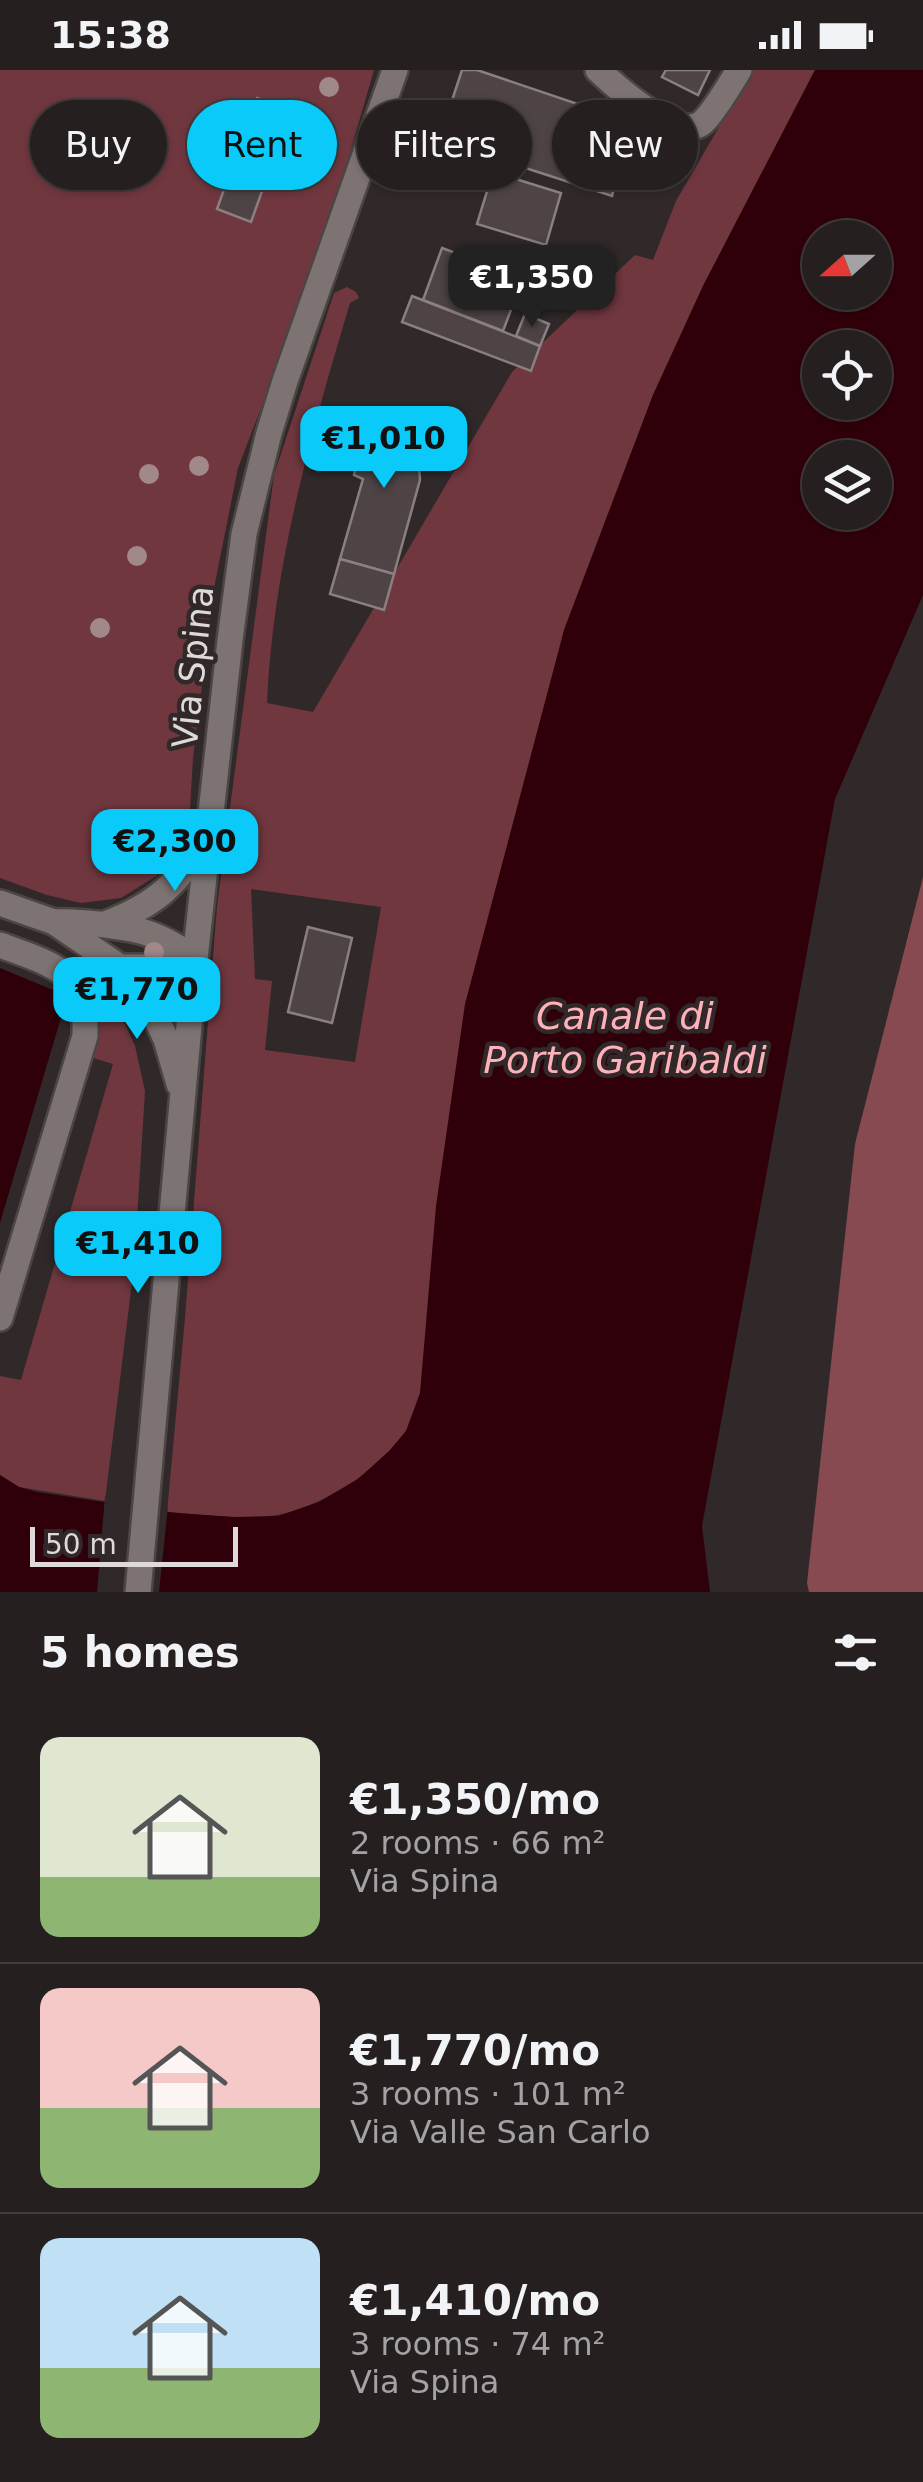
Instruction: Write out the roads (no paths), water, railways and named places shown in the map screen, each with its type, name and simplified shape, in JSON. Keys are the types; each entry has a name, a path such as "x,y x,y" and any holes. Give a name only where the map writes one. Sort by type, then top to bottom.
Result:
{"street":[{"name":"Via Spina","path":"138,1592 196,958 244,534 285,381 396,70"},
{"path":"598,70 646,109 678,126 691,128 703,123 739,70"},
{"path":"105,924 132,914 164,892 183,874 210,835"},
{"path":"0,902 54,922 120,967 140,988 166,1039 183,1100"},
{"path":"54,922 74,920 143,930 196,958"},
{"path":"0,945 65,974 80,992 85,1036 0,1318"},
{"path":"120,967 157,967 196,958"}],"water":[{"name":"Canale di Porto Garibaldi","path":"815,70 923,70 923,595 835,799 702,1526 710,1592 0,1592 0,1475 37,1492 176,1513 278,1516 319,1502 358,1479 406,1431 420,1393 436,1206 465,1004 564,630 653,395 703,286"},
{"path":"0,968 58,992 63,1011 0,1223"}]}
